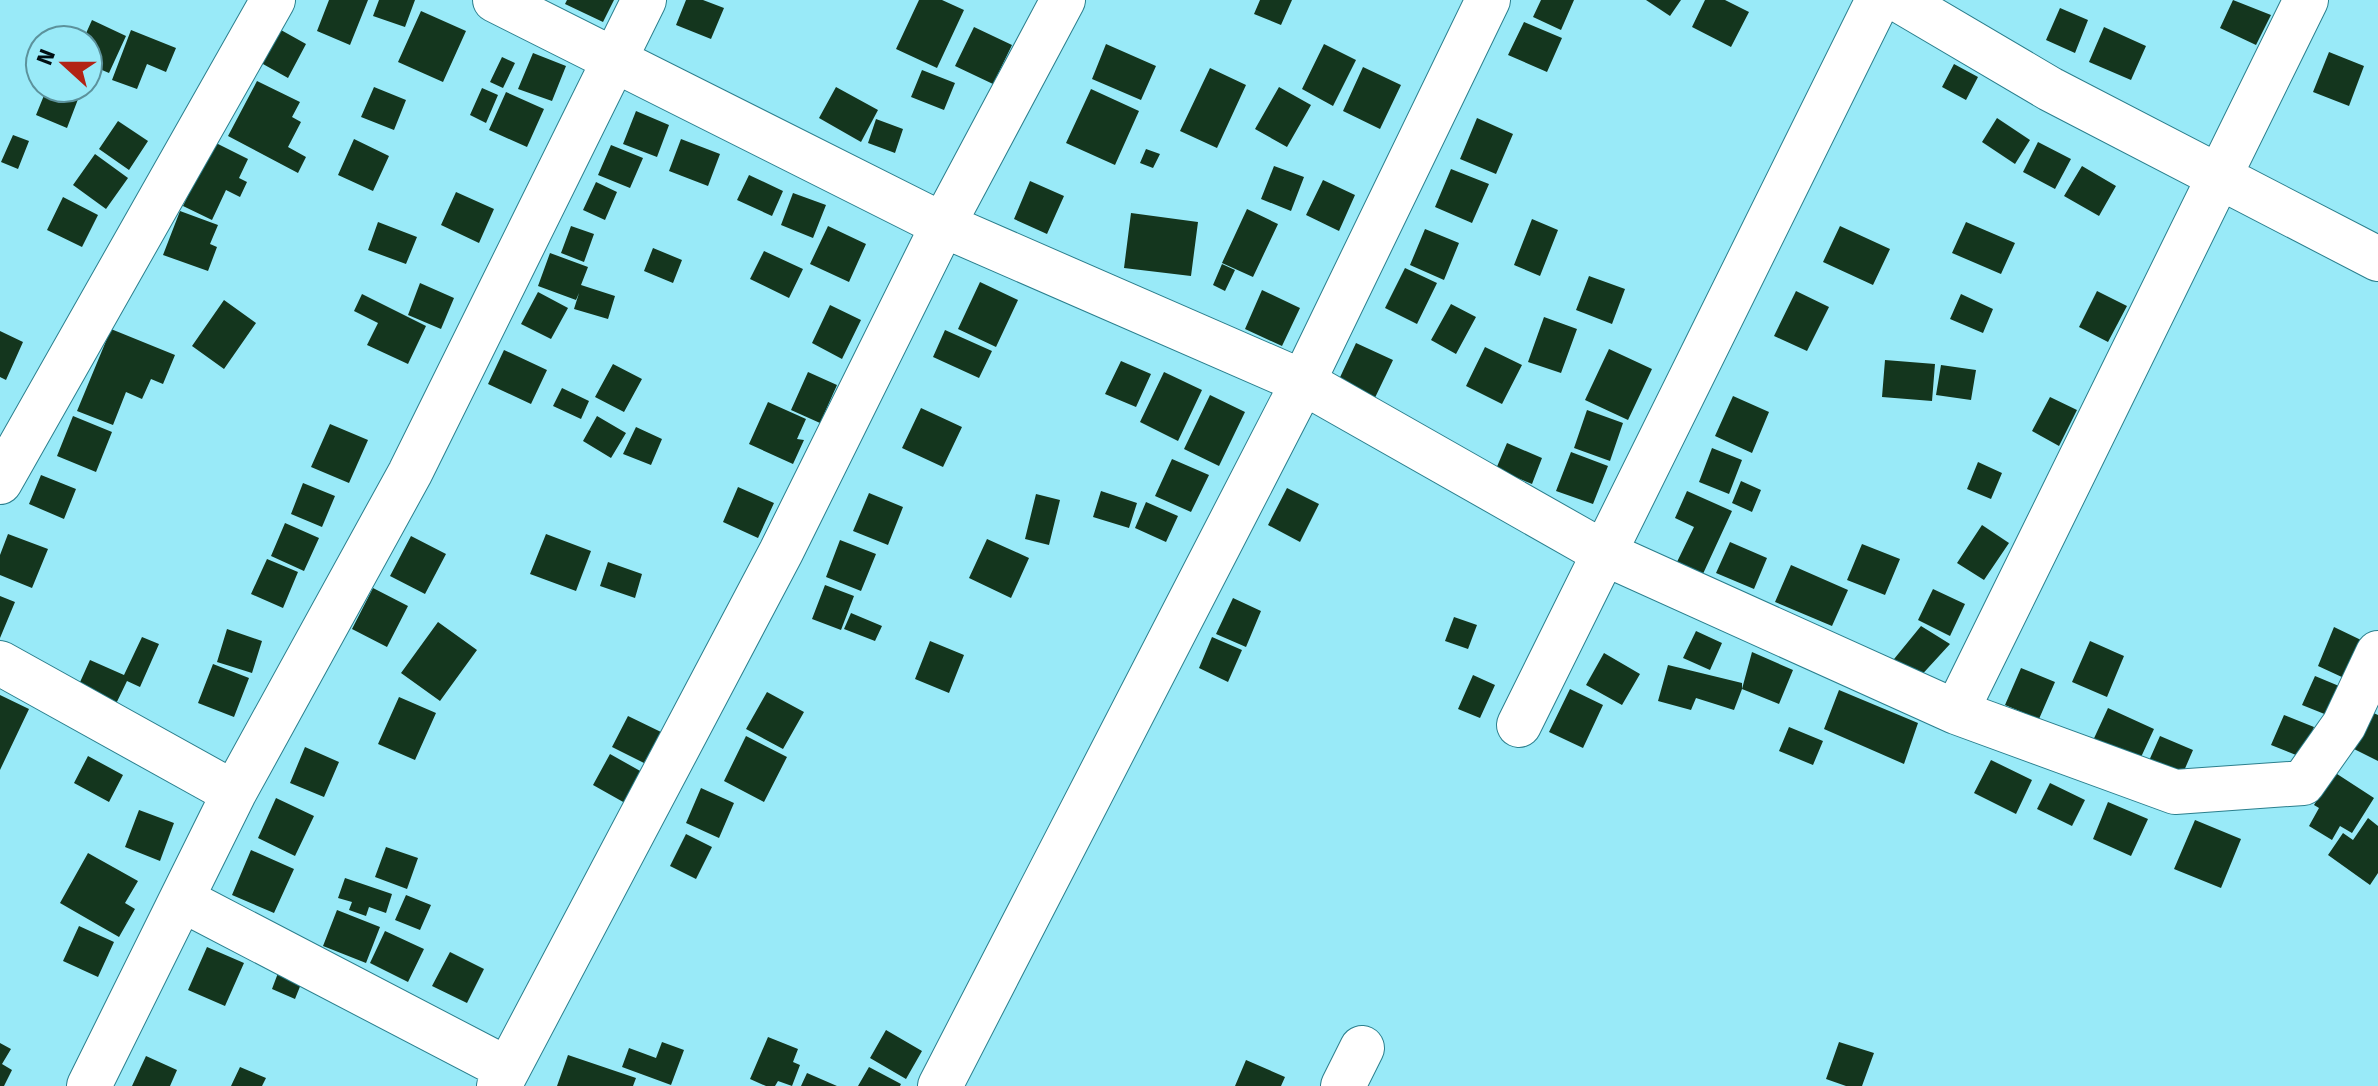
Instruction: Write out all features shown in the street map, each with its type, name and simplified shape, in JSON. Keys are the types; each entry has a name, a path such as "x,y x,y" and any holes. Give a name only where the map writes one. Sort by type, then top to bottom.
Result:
{"street":[{"path":"0,482 273,0"},
{"path":"495,0 943,225 1303,382 1606,554 1956,712 2175,792 2303,783 2344,725 2378,653"},
{"path":"89,1086 234,793 410,473 644,0"},
{"path":"183,900 503,1077 781,552 943,225 1063,0"},
{"path":"940,1086 1303,382 1488,0"},
{"path":"1519,725 1878,0"},
{"path":"1899,0 2050,89 2378,259"},
{"path":"1956,712 2306,0"},
{"path":"0,663 234,793"}],"building":[{"path":"329,0 368,0 350,45 317,31"},
{"path":"379,0 415,0 405,27 373,16"},
{"path":"567,0 614,0 603,22 565,4"},
{"path":"686,0 703,0 724,8 711,39 676,25"},
{"path":"919,0 942,0 964,10 937,68 896,49"},
{"path":"1260,0 1292,0 1281,25 1254,14"},
{"path":"1541,0 1574,0 1561,30 1533,17"},
{"path":"1646,0 1681,0 1670,16"},
{"path":"1705,0 1725,0 1749,12 1731,47 1692,27"},
{"path":"2233,0 2271,15 2256,45 2220,28"},
{"path":"2060,8 2088,20 2075,53 2046,40"},
{"path":"421,11 466,31 443,82 398,62"},
{"path":"1524,22 1562,38 1547,72 1508,55"},
{"path":"272,25 306,44 288,78 254,59"},
{"path":"104,26 126,36 109,73 104,71"},
{"path":"974,27 1012,45 993,84 955,66"},
{"path":"2104,27 2146,46 2131,80 2089,62"},
{"path":"131,30 176,48 166,72 147,64 137,89 112,80"},
{"path":"1106,44 1156,66 1141,100 1092,79"},
{"path":"1324,44 1356,60 1333,106 1302,89"},
{"path":"2329,52 2364,66 2349,106 2313,92"},
{"path":"533,53 566,66 552,101 518,89"},
{"path":"502,57 515,63 503,88 490,82"},
{"path":"1954,64 1978,77 1966,100 1942,87"},
{"path":"1363,67 1401,85 1380,129 1343,111"},
{"path":"1210,68 1246,85 1217,148 1180,131"},
{"path":"922,70 955,83 944,110 911,97"},
{"path":"257,81 300,102 292,117 301,122 288,147 306,157 298,173 228,136"},
{"path":"374,87 406,100 394,130 361,117"},
{"path":"836,87 878,110 861,142 819,118"},
{"path":"1279,87 1311,105 1287,147 1255,129"},
{"path":"482,88 498,95 486,123 470,115"},
{"path":"1091,89 1139,111 1115,165 1066,143"},
{"path":"506,92 544,109 527,147 489,130"},
{"path":"40,104 76,104 67,128 36,115"},
{"path":"636,111 669,125 657,157 623,144"},
{"path":"1477,118 1513,134 1496,174 1460,159"},
{"path":"1997,118 2030,140 2015,164 1982,142"},
{"path":"876,119 903,129 895,153 868,143"},
{"path":"118,121 148,141 129,170 99,149"},
{"path":"13,135 29,141 18,169 1,162"},
{"path":"354,139 389,156 373,191 338,175"},
{"path":"681,139 720,154 708,186 669,171"},
{"path":"214,142 248,159 239,178 247,182 240,197 226,190 212,220 183,206"},
{"path":"2038,142 2071,159 2055,189 2023,172"},
{"path":"611,145 643,158 630,188 598,175"},
{"path":"1146,149 1160,154 1153,168 1140,163"},
{"path":"95,154 128,178 106,209 73,185"},
{"path":"1274,166 1304,177 1291,211 1261,199"},
{"path":"2082,166 2116,186 2099,216 2064,196"},
{"path":"1451,169 1489,184 1472,223 1435,207"},
{"path":"749,175 783,191 772,216 737,200"},
{"path":"1323,180 1355,195 1339,231 1306,215"},
{"path":"1030,181 1064,196 1047,234 1014,219"},
{"path":"596,182 617,192 605,220 583,210"},
{"path":"456,192 494,209 479,243 441,225"},
{"path":"793,193 826,205 813,238 781,225"},
{"path":"63,197 98,215 82,247 47,230"},
{"path":"1247,209 1278,224 1253,277 1222,263"},
{"path":"180,211 218,225 210,244 217,247 208,271 163,255"},
{"path":"1131,213 1198,222 1191,276 1124,268"},
{"path":"1532,219 1558,230 1540,276 1514,265"},
{"path":"378,222 417,237 406,264 368,250"},
{"path":"1966,222 2015,243 2001,274 1952,253"},
{"path":"571,226 594,234 584,262 561,253"},
{"path":"828,226 866,244 849,282 810,264"},
{"path":"1840,226 1890,249 1873,285 1823,262"},
{"path":"1425,229 1459,243 1444,280 1410,265"},
{"path":"653,248 682,260 673,283 644,271"},
{"path":"764,251 803,269 789,298 750,279"},
{"path":"550,253 588,267 581,285 615,296 608,319 574,309 579,293 576,300 538,286"},
{"path":"1222,264 1235,270 1225,291 1213,285"},
{"path":"1405,268 1437,283 1417,324 1385,308"},
{"path":"1589,276 1625,289 1612,324 1576,310"},
{"path":"980,282 1018,300 996,347 958,329"},
{"path":"420,283 454,298 441,329 408,315"},
{"path":"1262,290 1300,308 1282,346 1245,329"},
{"path":"1796,291 1829,307 1807,351 1774,336"},
{"path":"2097,291 2127,306 2108,342 2079,327"},
{"path":"538,292 568,308 551,339 521,324"},
{"path":"362,294 426,326 408,364 367,345 378,323 354,311"},
{"path":"1961,294 1993,309 1983,333 1950,319"},
{"path":"224,300 256,323 224,369 192,346"},
{"path":"1451,304 1476,317 1456,354 1431,340"},
{"path":"830,305 861,320 842,359 812,343"},
{"path":"1544,317 1577,329 1561,373 1528,362"},
{"path":"111,329 175,355 163,384 151,379 142,399 126,392 113,425 77,411"},
{"path":"945,330 992,351 979,378 933,357"},
{"path":"0,331 23,342 6,380 0,377"},
{"path":"1356,343 1393,360 1372,404 1335,388"},
{"path":"1485,347 1522,365 1502,404 1466,386"},
{"path":"1609,349 1652,369 1628,420 1585,400"},
{"path":"504,350 547,370 531,404 488,384"},
{"path":"1885,360 1935,364 1932,401 1882,397"},
{"path":"1121,361 1151,374 1136,407 1105,394"},
{"path":"613,364 642,379 624,412 595,397"},
{"path":"1941,365 1976,370 1971,400 1936,395"},
{"path":"808,372 837,385 820,423 791,410"},
{"path":"1164,372 1202,390 1178,441 1140,422"},
{"path":"562,388 589,401 581,419 553,406"},
{"path":"1210,395 1245,412 1219,466 1184,449"},
{"path":"1733,396 1769,412 1752,453 1715,436"},
{"path":"2050,397 2077,410 2059,446 2032,431"},
{"path":"768,402 806,419 797,439 804,440 793,464 749,444"},
{"path":"921,408 962,427 943,467 902,448"},
{"path":"1587,410 1623,423 1610,461 1574,448"},
{"path":"73,416 112,432 96,472 57,456"},
{"path":"597,416 626,433 611,458 583,441"},
{"path":"330,424 368,440 349,483 311,467"},
{"path":"636,427 662,439 651,465 623,454"},
{"path":"1507,443 1542,458 1532,484 1496,469"},
{"path":"1712,448 1742,460 1729,494 1699,482"},
{"path":"1571,452 1608,466 1593,504 1556,491"},
{"path":"1172,459 1209,475 1191,512 1155,496"},
{"path":"1978,462 2002,473 1991,499 1967,489"},
{"path":"41,475 76,489 64,519 29,504"},
{"path":"1741,481 1761,490 1752,512 1732,503"},
{"path":"303,483 335,496 322,527 291,514"},
{"path":"738,487 774,503 758,538 723,522"},
{"path":"1287,488 1319,504 1300,542 1268,525"},
{"path":"1101,491 1137,503 1129,528 1093,517"},
{"path":"1687,491 1732,511 1702,576 1676,564 1694,527 1675,518"},
{"path":"869,493 903,507 888,545 853,531"},
{"path":"1036,494 1060,500 1049,545 1025,539"},
{"path":"1146,502 1178,516 1166,542 1135,528"},
{"path":"285,523 319,538 304,571 271,556"},
{"path":"1982,525 2009,543 1984,580 1957,563"},
{"path":"8,534 48,549 32,588 0,575 0,555"},
{"path":"546,534 591,551 576,591 530,574"},
{"path":"411,536 446,554 425,594 390,576"},
{"path":"987,539 1029,558 1011,598 969,578"},
{"path":"840,540 876,554 861,591 826,577"},
{"path":"1730,542 1767,558 1754,589 1716,573"},
{"path":"1862,544 1900,559 1885,595 1847,580"},
{"path":"267,559 298,572 283,608 251,594"},
{"path":"608,562 642,574 635,598 600,586"},
{"path":"1791,565 1848,590 1832,626 1775,602"},
{"path":"825,585 854,596 841,630 812,619"},
{"path":"373,588 408,606 387,647 352,629"},
{"path":"1933,589 1965,604 1950,636 1918,620"},
{"path":"0,596 15,602 0,638"},
{"path":"1233,598 1261,611 1246,647 1216,634"},
{"path":"851,613 882,626 875,641 844,629"},
{"path":"1454,617 1477,625 1468,649 1445,641"},
{"path":"438,622 477,650 440,701 401,673"},
{"path":"1921,626 1950,644 1917,680 1890,664"},
{"path":"2334,627 2361,640 2344,678 2318,666"},
{"path":"227,629 262,641 252,673 217,662"},
{"path":"1696,631 1722,643 1710,670 1683,658"},
{"path":"142,637 159,644 140,687 127,681 114,708 76,691 90,660 124,675"},
{"path":"1212,637 1242,650 1228,682 1199,668"},
{"path":"930,641 964,655 949,693 915,679"},
{"path":"2090,641 2124,656 2107,697 2072,682"},
{"path":"1752,652 1793,670 1779,704 1742,689"},
{"path":"1604,653 1640,674 1622,705 1586,685"},
{"path":"213,664 249,678 234,717 198,703"},
{"path":"1668,665 1742,683 1734,710 1696,698 1691,710 1658,701"},
{"path":"2021,668 2055,682 2039,719 2005,705"},
{"path":"1473,675 1495,685 1480,718 1458,709"},
{"path":"2315,676 2339,686 2327,715 2302,705"},
{"path":"1570,689 1603,705 1583,748 1549,732"},
{"path":"1839,690 1918,723 1904,764 1824,729"},
{"path":"767,692 804,712 783,749 746,729"},
{"path":"0,695 29,709 0,770"},
{"path":"399,697 436,713 415,760 378,744"},
{"path":"2108,708 2154,729 2136,768 2090,747"},
{"path":"2367,710 2378,715 2378,761 2350,747"},
{"path":"2284,715 2314,727 2301,757 2271,745"},
{"path":"628,716 661,732 644,763 612,747"},
{"path":"1789,727 1823,741 1813,765 1779,751"},
{"path":"746,736 787,757 764,802 724,781"},
{"path":"2160,736 2193,750 2177,787 2144,772"},
{"path":"305,747 339,762 324,797 290,783"},
{"path":"610,754 642,772 625,803 593,785"},
{"path":"88,756 123,775 109,802 74,783"},
{"path":"1991,760 2032,780 2016,814 1974,793"},
{"path":"2334,772 2374,798 2352,833 2340,826 2332,840 2309,826 2319,808 2314,805"},
{"path":"2050,783 2085,800 2072,826 2037,809"},
{"path":"701,788 734,803 719,838 686,823"},
{"path":"276,798 314,816 295,856 258,838"},
{"path":"2108,802 2148,819 2131,856 2093,839"},
{"path":"139,810 174,823 160,861 125,847"},
{"path":"2368,818 2378,826 2378,873 2370,885 2328,855 2343,833 2353,840"},
{"path":"2195,820 2241,839 2221,888 2174,869"},
{"path":"686,834 712,847 696,879 670,866"},
{"path":"386,847 418,858 407,889 375,877"},
{"path":"251,850 294,869 274,913 232,895"},
{"path":"88,853 138,881 125,903 135,909 119,937 60,903"},
{"path":"345,878 392,894 386,913 369,907 366,916 349,910 352,902 338,898"},
{"path":"406,895 431,905 420,930 395,920"},
{"path":"337,910 380,927 366,963 323,946"},
{"path":"79,926 114,942 98,977 63,961"},
{"path":"385,931 424,949 408,982 370,963"},
{"path":"207,947 244,963 225,1006 188,990"},
{"path":"450,952 484,969 467,1003 432,986"},
{"path":"281,965 305,974 295,999 272,989"},
{"path":"886,1030 922,1051 906,1079 870,1058"},
{"path":"768,1037 798,1049 793,1062 800,1065 792,1086 778,1081 775,1086 766,1086 750,1079"},
{"path":"662,1042 684,1050 671,1085 622,1067 629,1048 656,1058"},
{"path":"1839,1042 1874,1053 1862,1086 1846,1086 1826,1079"},
{"path":"0,1043 11,1049 2,1064 12,1070 4,1086 0,1086"},
{"path":"568,1055 636,1078 633,1086 557,1086"},
{"path":"146,1056 177,1070 170,1086 132,1086"},
{"path":"1246,1060 1285,1077 1281,1086 1235,1086"},
{"path":"240,1067 266,1078 262,1086 231,1086"},
{"path":"869,1067 901,1084 900,1086 858,1086"},
{"path":"807,1073 837,1086 801,1086"}]}
